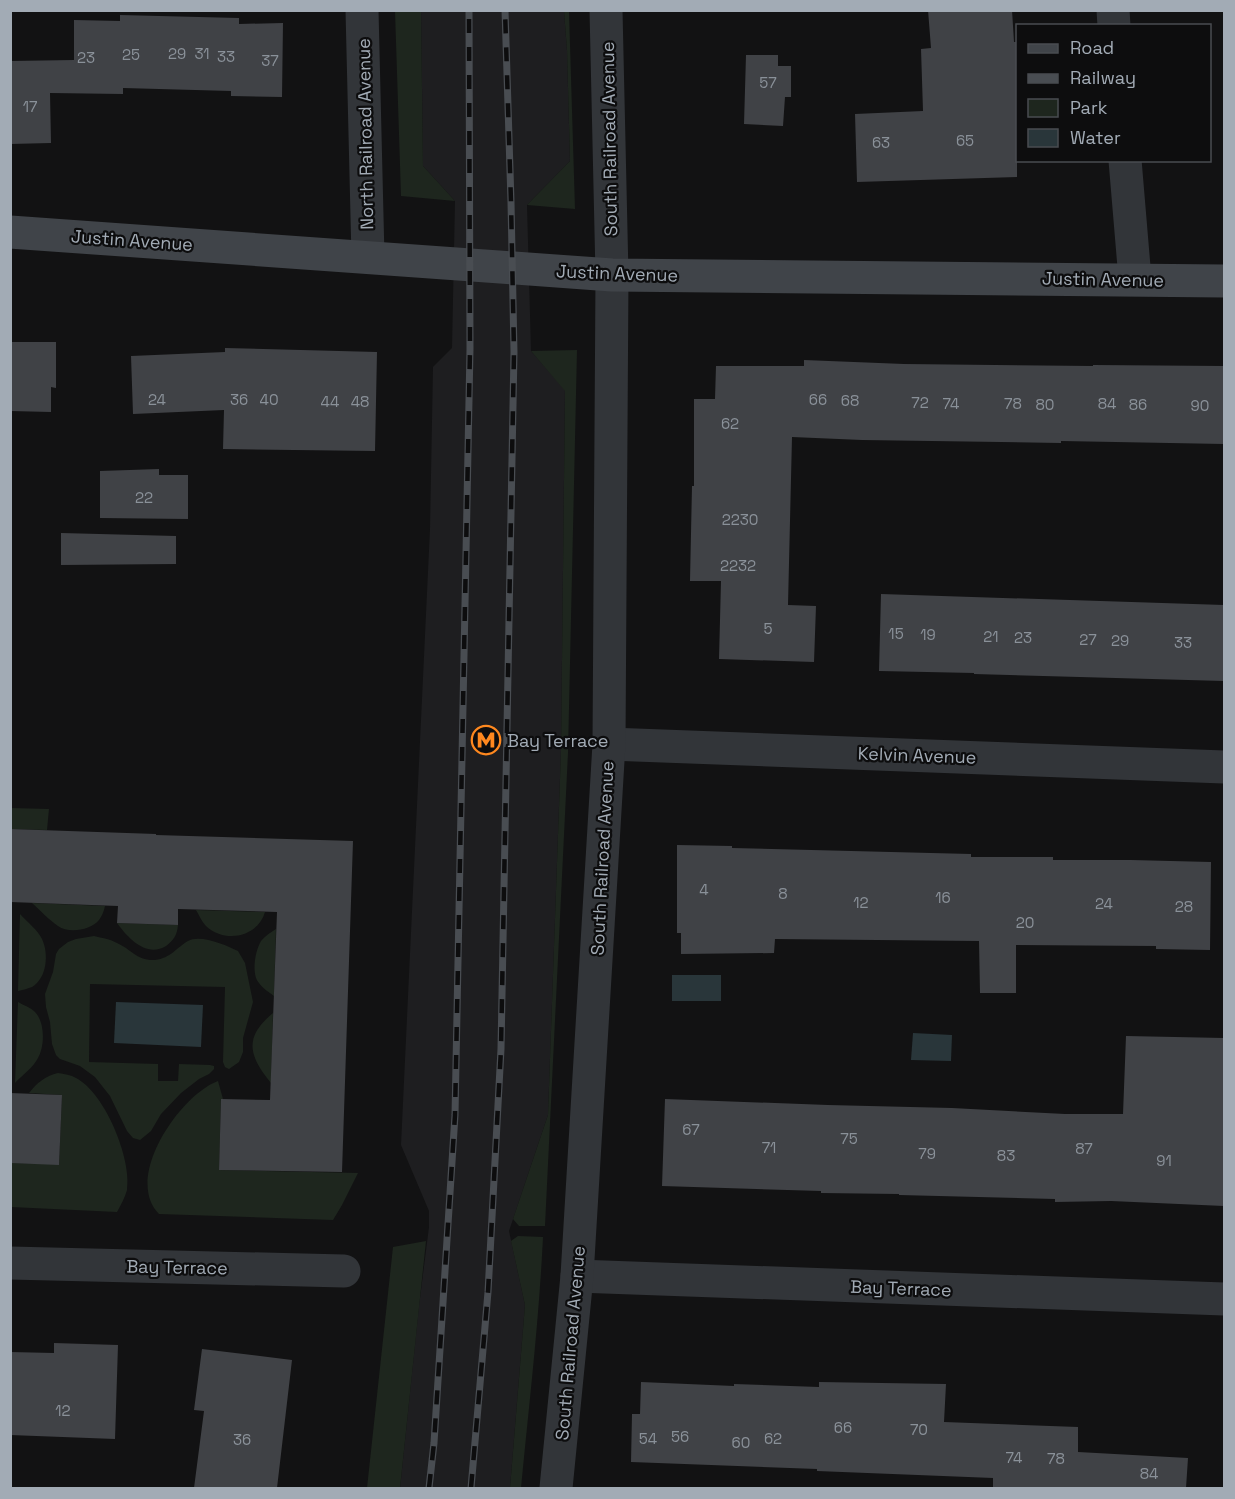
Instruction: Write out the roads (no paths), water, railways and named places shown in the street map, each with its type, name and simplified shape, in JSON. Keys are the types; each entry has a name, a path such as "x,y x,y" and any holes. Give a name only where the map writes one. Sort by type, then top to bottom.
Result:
{"street":[{"name":"North Railroad Avenue","path":"362,10 368,257"},
{"name":"South Railroad Avenue","path":"556,1488 578,1276 609,744 612,275 606,10"},
{"path":"1125,162 1135,279"},
{"name":"Justin Avenue","path":"10,232 612,275 1224,281"},
{"name":"Kelvin Avenue","path":"609,744 1224,767"},
{"name":"Bay Terrace","path":"10,1263 344,1271"},
{"name":"Bay Terrace","path":"578,1276 1224,1299"}],"water":[{"path":"672,975 721,975 721,1001 672,1001"},
{"path":"116,1002 203,1005 201,1047 114,1043"},
{"path":"913,1033 952,1035 951,1061 911,1060"}],"railway":[{"path":"429,1488 434,1443 455,1115 470,349 469,10"},
{"path":"471,1488 488,1292 501,1049 514,352 505,10"}],"place":[{"name":"Bay Terrace","path":"486,740"}]}
